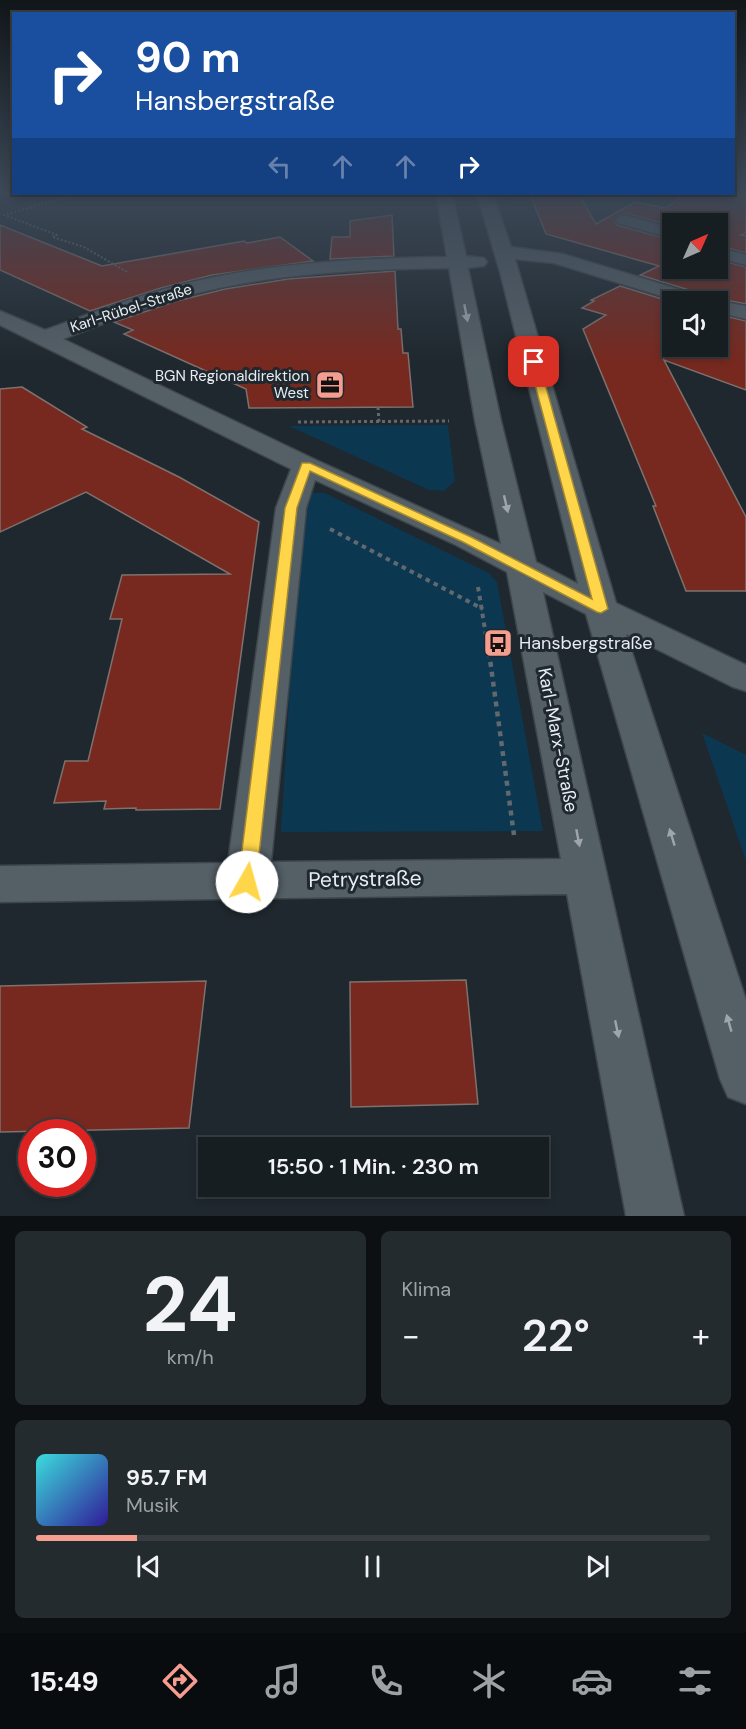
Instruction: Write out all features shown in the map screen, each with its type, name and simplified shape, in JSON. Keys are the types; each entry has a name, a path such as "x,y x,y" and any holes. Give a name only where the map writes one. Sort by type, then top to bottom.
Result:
{"street":[{"name":"Karl-Marx-Straße","path":"454,249 488,421 538,641 655,1216"},
{"path":"502,249 601,609 746,1079"},
{"name":"Karl-Rübel-Straße","path":"44,338 203,285 305,267 457,263 531,254 556,258 668,291"},
{"path":"728,308 746,313"},
{"path":"0,317 306,465 467,539 601,609 746,679"},
{"path":"247,882 291,508 306,465"},
{"name":"Petrystraße","path":"0,884 585,876"}],"lane":[{"path":"728,255 746,260"}],"path":[{"path":"89,249 115,267 178,293"},
{"path":"378,407 379,422"},
{"path":"292,422 488,421"},
{"path":"324,525 483,610"},
{"path":"467,539 483,610 520,876"}],"shaded area":[{"path":"448,425 455,481 444,491 429,490 289,426"},
{"path":"312,493 325,493 489,573 497,582 543,831 281,832 301,498"},
{"path":"702,733 746,755 746,861"}],"building":[{"path":"0,249 59,249 102,266 200,249 296,249 313,261 212,275 161,288 90,311 0,270"},
{"path":"331,249 394,249 394,256 330,259"},
{"path":"598,249 662,249 662,279 728,279 728,262 746,267 746,304 728,301 728,291 692,291 640,275 659,266"},
{"path":"731,249 746,249 746,253"},
{"path":"395,271 398,329 401,329 403,353 408,353 413,407 249,408 246,389 124,334 133,330 114,322 177,301 225,289 288,279"},
{"path":"620,286 662,299 662,357 728,357 728,317 746,321 746,390 664,360 746,517 746,591 686,591 653,506 656,506 583,329 606,315 582,308 594,301 591,300"},
{"path":"22,387 87,427 82,429 179,477 259,522 220,809 104,809 106,801 54,803 65,761 88,761 122,619 110,619 122,575 230,574 86,492 0,532 0,389"},
{"path":"466,980 478,1104 351,1107 350,982"},
{"path":"206,981 189,1128 96,1130 96,1119 18,1119 18,1132 0,1132 0,986"}],"place":[{"name":"BGN Regionaldirektion West","path":"330,385"},
{"name":"Hansbergstraße","path":"498,643"}],"route":[{"path":"247,882 291,508 306,465 467,539 601,609 534,362"}]}
